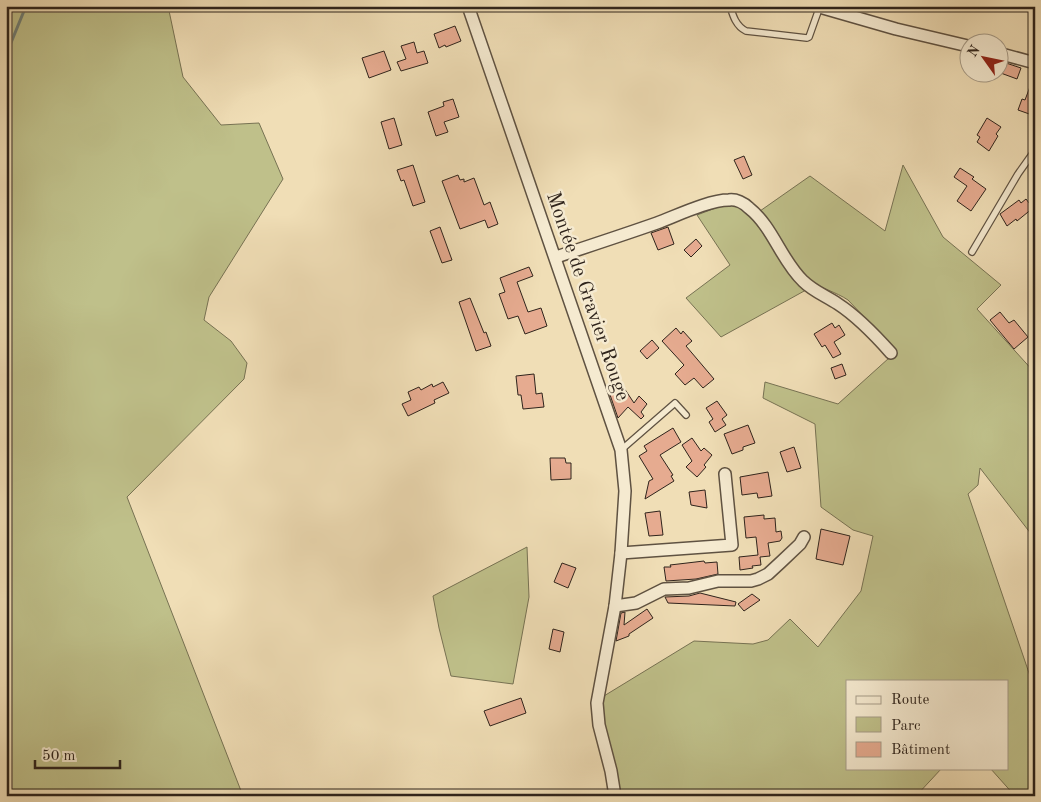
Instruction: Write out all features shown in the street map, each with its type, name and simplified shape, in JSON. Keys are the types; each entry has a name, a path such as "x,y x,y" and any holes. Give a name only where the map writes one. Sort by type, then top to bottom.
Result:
{"street":[{"name":"Montée de Gravier Rouge","path":"468,6 621,450 625,491 621,554 615,606 598,703 599,725 611,771 615,796"},
{"path":"819,7 896,29 958,44"},
{"path":"1008,56 1035,63"},
{"path":"556,257 633,232 707,204 729,199 742,202 761,220 780,247 792,269 804,282 852,314 876,335 891,353"},
{"path":"621,554 732,545 725,474"},
{"path":"615,606 636,603 664,590 689,588 724,581 751,581 758,579 768,574 800,544 804,537"}],"lane":[{"path":"730,6 734,20 746,31 807,38 810,37 819,7"},
{"path":"972,252 1018,174 1035,150"},
{"path":"621,450 674,403 686,415"}],"green space":[{"path":"6,6 168,6 183,77 221,125 259,123 283,179 209,297 204,320 231,341 247,363 244,379 127,497 243,796 6,796"},
{"path":"903,165 943,237 1001,285 977,309 1035,373 1035,539 980,468 978,485 968,494 1030,676 1035,698 1035,796 1015,796 992,770 1008,770 1008,680 846,680 846,770 940,770 916,796 617,796 599,699 694,641 753,644 768,640 790,619 818,647 861,591 873,536 853,530 821,507 815,424 763,398 765,382 838,404 889,358 892,346 848,300 815,283 795,266 760,211 810,176 885,231"},
{"path":"726,204 745,208 794,277 806,290 721,337 686,298 730,265 697,215"},
{"path":"527,547 529,597 513,684 451,676 433,596"}],"building":[{"path":"455,26 461,41 439,48 434,34"},
{"path":"414,42 417,53 424,51 428,63 401,71 397,62 406,59 401,46"},
{"path":"384,51 391,70 369,78 362,58"},
{"path":"1008,64 1021,68 1017,79 1008,76"},
{"path":"1034,76 1035,116 1018,110 1022,99 1025,100"},
{"path":"453,99 459,117 444,122 448,132 436,136 428,112 444,106 443,102"},
{"path":"394,118 402,145 389,149 381,122"},
{"path":"987,118 1001,127 989,151 977,142 980,137 977,135"},
{"path":"744,156 752,175 743,179 734,160"},
{"path":"413,165 425,202 413,206 404,180 401,181 397,170"},
{"path":"960,168 974,177 972,179 986,189 971,211 957,201 967,186 954,177"},
{"path":"458,175 460,180 464,179 464,182 474,178 484,205 490,202 498,224 488,228 485,220 460,229 442,181"},
{"path":"1026,199 1033,208 1017,221 1016,219 1007,226 1000,214 1019,200 1021,203"},
{"path":"440,227 452,260 442,263 430,231"},
{"path":"668,227 674,244 658,250 651,233"},
{"path":"696,239 702,246 691,257 684,250"},
{"path":"529,267 533,276 517,282 528,312 541,308 547,326 525,334 518,316 508,319 499,294 505,292 500,278"},
{"path":"470,298 491,346 476,351 459,302"},
{"path":"1000,312 1009,323 1014,320 1028,337 1014,349 990,320"},
{"path":"832,323 835,328 839,325 845,335 834,342 841,354 833,358 825,345 822,347 814,334"},
{"path":"676,328 681,334 683,331 692,341 686,346 714,379 703,388 694,378 685,385 675,374 684,365 662,341"},
{"path":"652,340 659,348 647,359 640,351"},
{"path":"842,364 846,375 835,379 831,368"},
{"path":"534,374 536,394 542,393 544,407 523,409 521,395 518,395 516,376"},
{"path":"443,382 449,393 434,400 435,403 408,416 402,404 411,400 408,392 419,387 421,390 432,384 433,387"},
{"path":"618,382 634,403 639,396 647,404 641,412 644,416 641,419 628,407 618,418 608,389"},
{"path":"717,401 727,415 722,419 726,425 715,432 709,422 713,419 706,408"},
{"path":"748,425 755,443 743,447 743,450 732,454 724,434"},
{"path":"673,428 681,442 660,455 673,475 671,476 674,481 645,499 649,481 653,479 639,456 647,451 644,446"},
{"path":"692,438 701,451 704,448 712,455 704,465 706,467 697,477 686,467 692,461 682,445"},
{"path":"794,447 801,468 787,472 780,452"},
{"path":"550,458 565,458 566,463 571,463 571,479 551,480"},
{"path":"768,472 772,496 758,498 757,493 742,495 740,477"},
{"path":"705,490 707,508 691,505 689,492"},
{"path":"660,511 663,535 649,536 645,513"},
{"path":"764,515 764,519 775,518 776,532 781,531 782,538 780,541 768,543 770,556 760,557 761,565 740,570 739,557 758,555 756,537 746,538 744,517"},
{"path":"821,529 850,536 843,565 816,559"},
{"path":"704,561 705,563 717,562 718,574 696,579 666,581 664,567"},
{"path":"562,563 576,568 568,588 554,582"},
{"path":"700,593 736,602 735,606 668,603 665,597 689,596"},
{"path":"752,594 760,600 744,611 738,604"},
{"path":"647,609 653,618 629,634 629,636 616,641 621,613 625,612 624,625"},
{"path":"553,629 564,632 560,652 549,649"},
{"path":"521,698 526,713 490,726 484,711"}],"waterway":[{"path":"6,55 26,6"}]}
